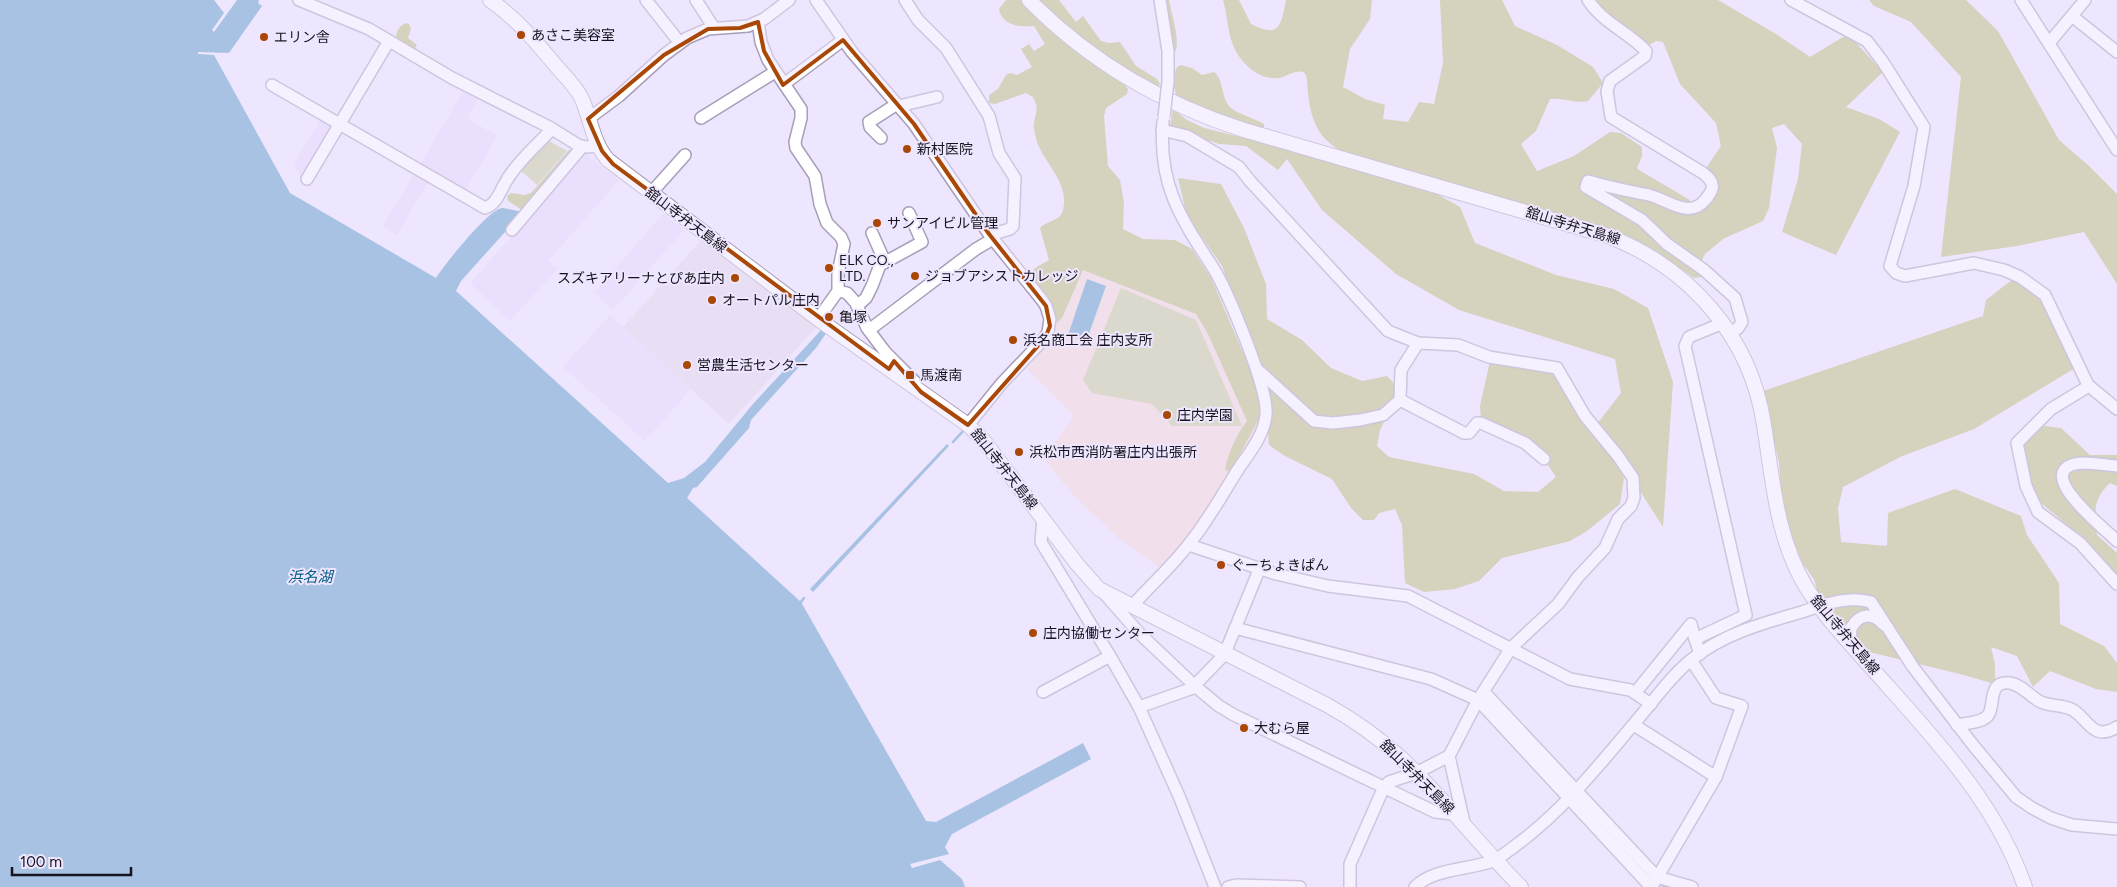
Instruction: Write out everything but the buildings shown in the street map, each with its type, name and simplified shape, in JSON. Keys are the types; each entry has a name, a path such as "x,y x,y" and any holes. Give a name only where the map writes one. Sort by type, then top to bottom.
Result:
{"main road":[{"name":"舘山寺弁天島線","path":"490,0 519,23 574,87 583,101 599,146 608,160 818,319 891,365 921,392 968,425 984,441 1083,572 1099,589 1343,714 1381,741 1416,773 1521,887"},
{"name":"舘山寺弁天島線","path":"1029,0 1066,34 1095,57 1142,87 1175,104 1244,130 1614,238 1642,250 1672,270 1700,294 1726,328 1747,365 1759,399 1776,509 1786,544 1800,577 1819,606 1944,751 1969,783 2002,833 2025,887"}],"street":[{"path":"299,0 357,24 452,78 552,129 582,147 599,146"},
{"path":"646,0 680,43"},
{"path":"696,0 714,28"},
{"path":"588,119 619,96 648,68 680,43 701,31 714,28 740,28 758,22 789,0"},
{"path":"816,0 843,40 914,124 991,237 1049,312 1050,326 1045,338 1002,384 968,425"},
{"path":"869,330 991,237 1013,226 1015,178 999,154 991,122 982,104 946,48 918,20 905,0"},
{"path":"1132,606 1189,545 1263,430 1266,415 1266,400 1256,369 1220,279 1175,206 1167,179 1162,130 1168,81 1168,52 1160,0"},
{"path":"1588,0 1603,18 1637,42 1646,51 1645,56 1610,81 1607,92 1611,117 1703,173 1712,184 1710,193 1702,204 1694,208 1674,206 1652,196 1619,190 1588,181 1586,187 1642,220 1667,244 1704,270 1735,298 1742,322 1738,328 1726,328 1689,337 1685,346 1746,615 1695,639"},
{"path":"1790,0 1867,41 1887,68 1924,127 1914,186 1891,256 1890,266 1896,273 1905,276 1974,263 2004,270 2020,277 2045,295 2089,386 2117,409"},
{"path":"2021,0 2117,150"},
{"path":"2049,43 2085,0"},
{"path":"2072,16 2117,52"},
{"path":"758,22 764,51 775,72 801,109 802,118 795,142 796,148 815,176 820,204 827,222 841,237 844,244 838,274 838,291 818,319"},
{"path":"784,84 843,40"},
{"path":"307,179 389,41"},
{"path":"701,118 775,72"},
{"path":"272,85 485,208 489,207 501,194 503,186 510,176 552,129"},
{"path":"880,138 869,123 898,105 937,97"},
{"path":"1162,130 1187,136 1239,166 1250,181 1380,324 1394,334 1418,343 1458,345 1489,357 1557,368 1584,416 1618,456 1633,478 1634,498 1631,506 1618,519 1605,548 1558,604 1511,648 1481,696 1449,756 1416,773 1389,782 1384,787 1350,864 1350,887"},
{"path":"512,230 582,147"},
{"path":"651,194 685,155"},
{"path":"858,306 866,298 878,268 885,262 922,242 909,213"},
{"path":"872,233 885,262"},
{"path":"838,291 847,293 858,306 869,330 891,365"},
{"path":"1400,400 1399,383 1401,370 1418,343"},
{"path":"1256,369 1314,421 1333,423 1383,415 1400,400"},
{"path":"2089,386 2051,409 2016,444 2026,486 2038,512 2080,542 2117,584"},
{"path":"1400,400 1464,433 1469,433 1477,423 1481,423 1525,443 1544,459"},
{"path":"2117,466 2075,464 2064,471 2061,476 2062,483 2075,502 2117,541"},
{"path":"1043,519 1042,542 1139,707 1179,796 1215,887"},
{"path":"1189,545 1259,570 1328,586 1408,596 1570,679 1630,690 1651,704"},
{"path":"1139,707 1195,686 1225,653 1259,570"},
{"path":"1099,589 1139,633 1195,686 1227,711 1435,812 1453,814"},
{"path":"1415,887 1431,876 1495,860 1516,845 1573,795 1651,704 1695,657 1716,643 1739,632 1819,606 1862,599 1871,602 1913,668 2016,797 2051,818 2072,825 2117,829"},
{"path":"1850,643 1851,628 1861,616 1869,615 1878,619 1895,638"},
{"path":"1635,693 1690,624 1695,639 1695,657 1716,698 1742,706 1716,777 1653,884"},
{"path":"1235,628 1431,679 1481,696 1653,884 1692,887"},
{"path":"1043,692 1110,656"},
{"path":"1957,725 1983,719 1989,714 1992,693 1999,686 2008,683 2017,685 2041,702 2064,706 2074,711 2092,729 2103,732 2117,727"},
{"path":"1634,725 1716,777"},
{"path":"1449,756 1466,828"},
{"path":"1228,887 1236,885 1300,887"}],"highlighted area":[{"path":"758,22 764,51 783,85 843,40 914,124 989,234 1046,306 1050,326 1045,338 968,425 921,392 894,361 889,369 613,164 602,151 588,119 664,55 708,29 740,28"}],"shaded area":[{"path":"465,88 480,96 467,118 497,136 463,194 418,168"},
{"path":"322,118 336,126 302,178 294,164"},
{"path":"586,154 619,180 548,261 557,269 510,321 470,283"},
{"path":"415,172 429,181 397,235 383,226"},
{"path":"663,214 684,230 613,310 594,293"},
{"path":"702,239 818,325 729,424 623,327"},
{"name":"庄内学園","path":"1092,259 1207,319 1245,355 1262,413 1259,429 1196,524 1162,569 1121,540 1076,498 1043,458 1074,416 1027,369 1051,340 1057,323 1046,295"},
{"path":"610,315 691,389 645,441 563,367"}],"green space":[{"path":"1006,0 1021,0 1076,51 1123,83 1128,89 1127,94 1106,108 1104,116 1108,166 1120,180 1124,203 1123,229 1143,239 1175,240 1192,249 1211,278 1262,397 1262,413 1230,473 1225,469 1229,456 1236,438 1247,421 1208,334 1196,314 1083,270 1062,318 1057,323 1051,301 1034,282 1032,272 1035,268 1049,260 1040,228 1059,217 1063,210 1064,201 1063,192 1056,174 1037,142 1034,130 1036,107 1033,97 1026,93 995,104 989,103 989,95 998,89 1006,75 1010,73 1017,75 1032,67 1021,49 1029,44 1034,51 1045,44 1034,26 1018,26 1004,19 999,9"},
{"path":"1037,0 1059,0 1076,22 1083,16 1101,41 1109,43 1120,42 1136,66 1157,79 1160,84 1153,86 1084,41"},
{"path":"1164,0 1169,0 1175,27 1177,47 1175,52 1173,51"},
{"path":"1223,0 1239,0 1251,24 1268,30 1274,30 1280,23 1286,0 1372,0 1370,19 1350,49 1343,87 1365,99 1385,105 1383,119 1408,122 1419,102 1434,104 1443,63 1440,0 1502,0 1515,26 1557,45 1593,67 1603,83 1588,101 1578,102 1550,99 1536,131 1521,144 1537,171 1574,156 1610,132 1621,133 1642,147 1642,156 1637,168 1639,170 1688,199 1695,207 1712,194 1704,171 1721,146 1716,123 1680,84 1663,42 1656,41 1647,46 1591,0 1718,0 1776,34 1810,57 1848,34 1883,72 1846,107 1879,119 1900,132 1836,255 1782,232 1798,179 1802,144 1784,124 1772,128 1777,148 1769,208 1763,221 1723,239 1705,254 1701,262 1701,277 1694,278 1656,251 1611,230 1346,153 1337,148 1323,136 1314,121 1309,103 1305,73 1299,71 1279,78 1271,78 1255,72 1243,61 1231,39"},
{"path":"1869,0 1966,0 1998,31 2059,140 2117,194 2117,284 2084,232 2017,246 1941,257 1961,77 1911,22 1874,6"},
{"path":"407,23 411,29 408,38 417,45 414,50 396,40 398,29"},
{"path":"1181,65 1192,68 1202,75 1214,72 1220,80 1225,99 1231,108 1264,124 1264,127 1257,127 1212,112 1177,97 1173,84 1174,75 1177,67"},
{"path":"1173,109 1187,120 1204,128 1301,152 1437,194 1460,207 1475,243 1556,275 1614,289 1648,308 1673,382 1663,527 1597,424 1621,393 1615,359 1459,310 1396,274 1322,210 1287,159 1278,170 1246,146 1219,144 1170,127"},
{"path":"546,139 567,151 537,185 519,169"},
{"path":"569,150 573,151 522,210 508,201 507,196 511,193 524,195 531,193"},
{"path":"1178,178 1221,184 1244,228 1266,284 1267,319 1302,340 1331,368 1362,381 1387,376 1400,390 1380,430 1377,446 1389,457 1474,474 1504,491 1538,492 1556,477 1544,459 1481,423 1480,406 1490,361 1560,373 1605,442 1624,478 1620,504 1587,531 1570,541 1502,558 1479,581 1455,589 1424,592 1405,583 1402,525 1395,509 1379,513 1374,520 1363,520 1351,508 1332,479 1285,456 1269,445 1262,363 1247,333 1222,266 1187,216"},
{"path":"2013,279 2038,295 2075,368 1974,429 1900,457 1843,487 1838,508 1841,542 1887,546 1888,513 1955,489 2021,516 2027,535 2059,583 2060,624 2104,646 2117,663 2117,692 2096,689 2050,671 2033,687 2017,656 1991,647 1995,664 1995,684 1865,651 1820,601 1814,579 1803,564 1783,516 1779,463 1763,391 1983,316 1986,300"},
{"path":"1121,288 1196,320 1242,426 1172,426 1152,404 1092,393 1083,380"},
{"path":"2037,425 2061,428 2090,455 2117,455 2117,486 2110,483 2104,489 2097,501 2095,513 2097,535 2117,553 2117,578 2065,523 2035,498 2018,445"}],"water":[{"name":"浜名湖","path":"0,0 214,0 224,13 212,30 214,32 237,0 259,0 258,3 262,6 229,53 198,52 198,54 214,55 290,193 436,278 467,238 487,218 502,208 521,211 522,213 461,281 456,291 668,483 684,478 705,462 753,404 822,329 827,332 816,348 751,420 749,428 697,487 693,488 687,498 801,602 926,821 936,822 1083,743 1091,759 952,834 945,847 949,854 910,864 912,868 940,860 962,879 965,887 0,887"},
{"path":"1087,279 1106,286 1086,342 1068,335"},
{"path":"947,444 949,446 813,592 810,589"}],"waterway":[{"path":"953,442 964,430"},
{"path":"801,602 804,598"},
{"path":"1658,884 1669,887"}],"place":[{"name":"あさこ美容室","path":"521,35"},
{"name":"エリン舎","path":"264,37"},
{"name":"新村医院","path":"907,149"},
{"name":"サンアイビル管理","path":"877,223"},
{"name":"ELK CO., LTD.","path":"829,268"},
{"name":"ジョブアシストカレッジ","path":"915,276"},
{"name":"スズキアリーナとぴあ庄内","path":"735,278"},
{"name":"オートパル庄内","path":"712,300"},
{"name":"亀塚","path":"829,317"},
{"name":"浜名商工会 庄内支所","path":"1013,340"},
{"name":"営農生活センター","path":"687,365"},
{"name":"馬渡南","path":"910,375"},
{"name":"庄内学園","path":"1167,415"},
{"name":"浜松市西消防署庄内出張所","path":"1019,452"},
{"name":"ぐーちょきぱん","path":"1221,565"},
{"name":"庄内協働センター","path":"1033,633"},
{"name":"大むら屋","path":"1244,728"}]}
